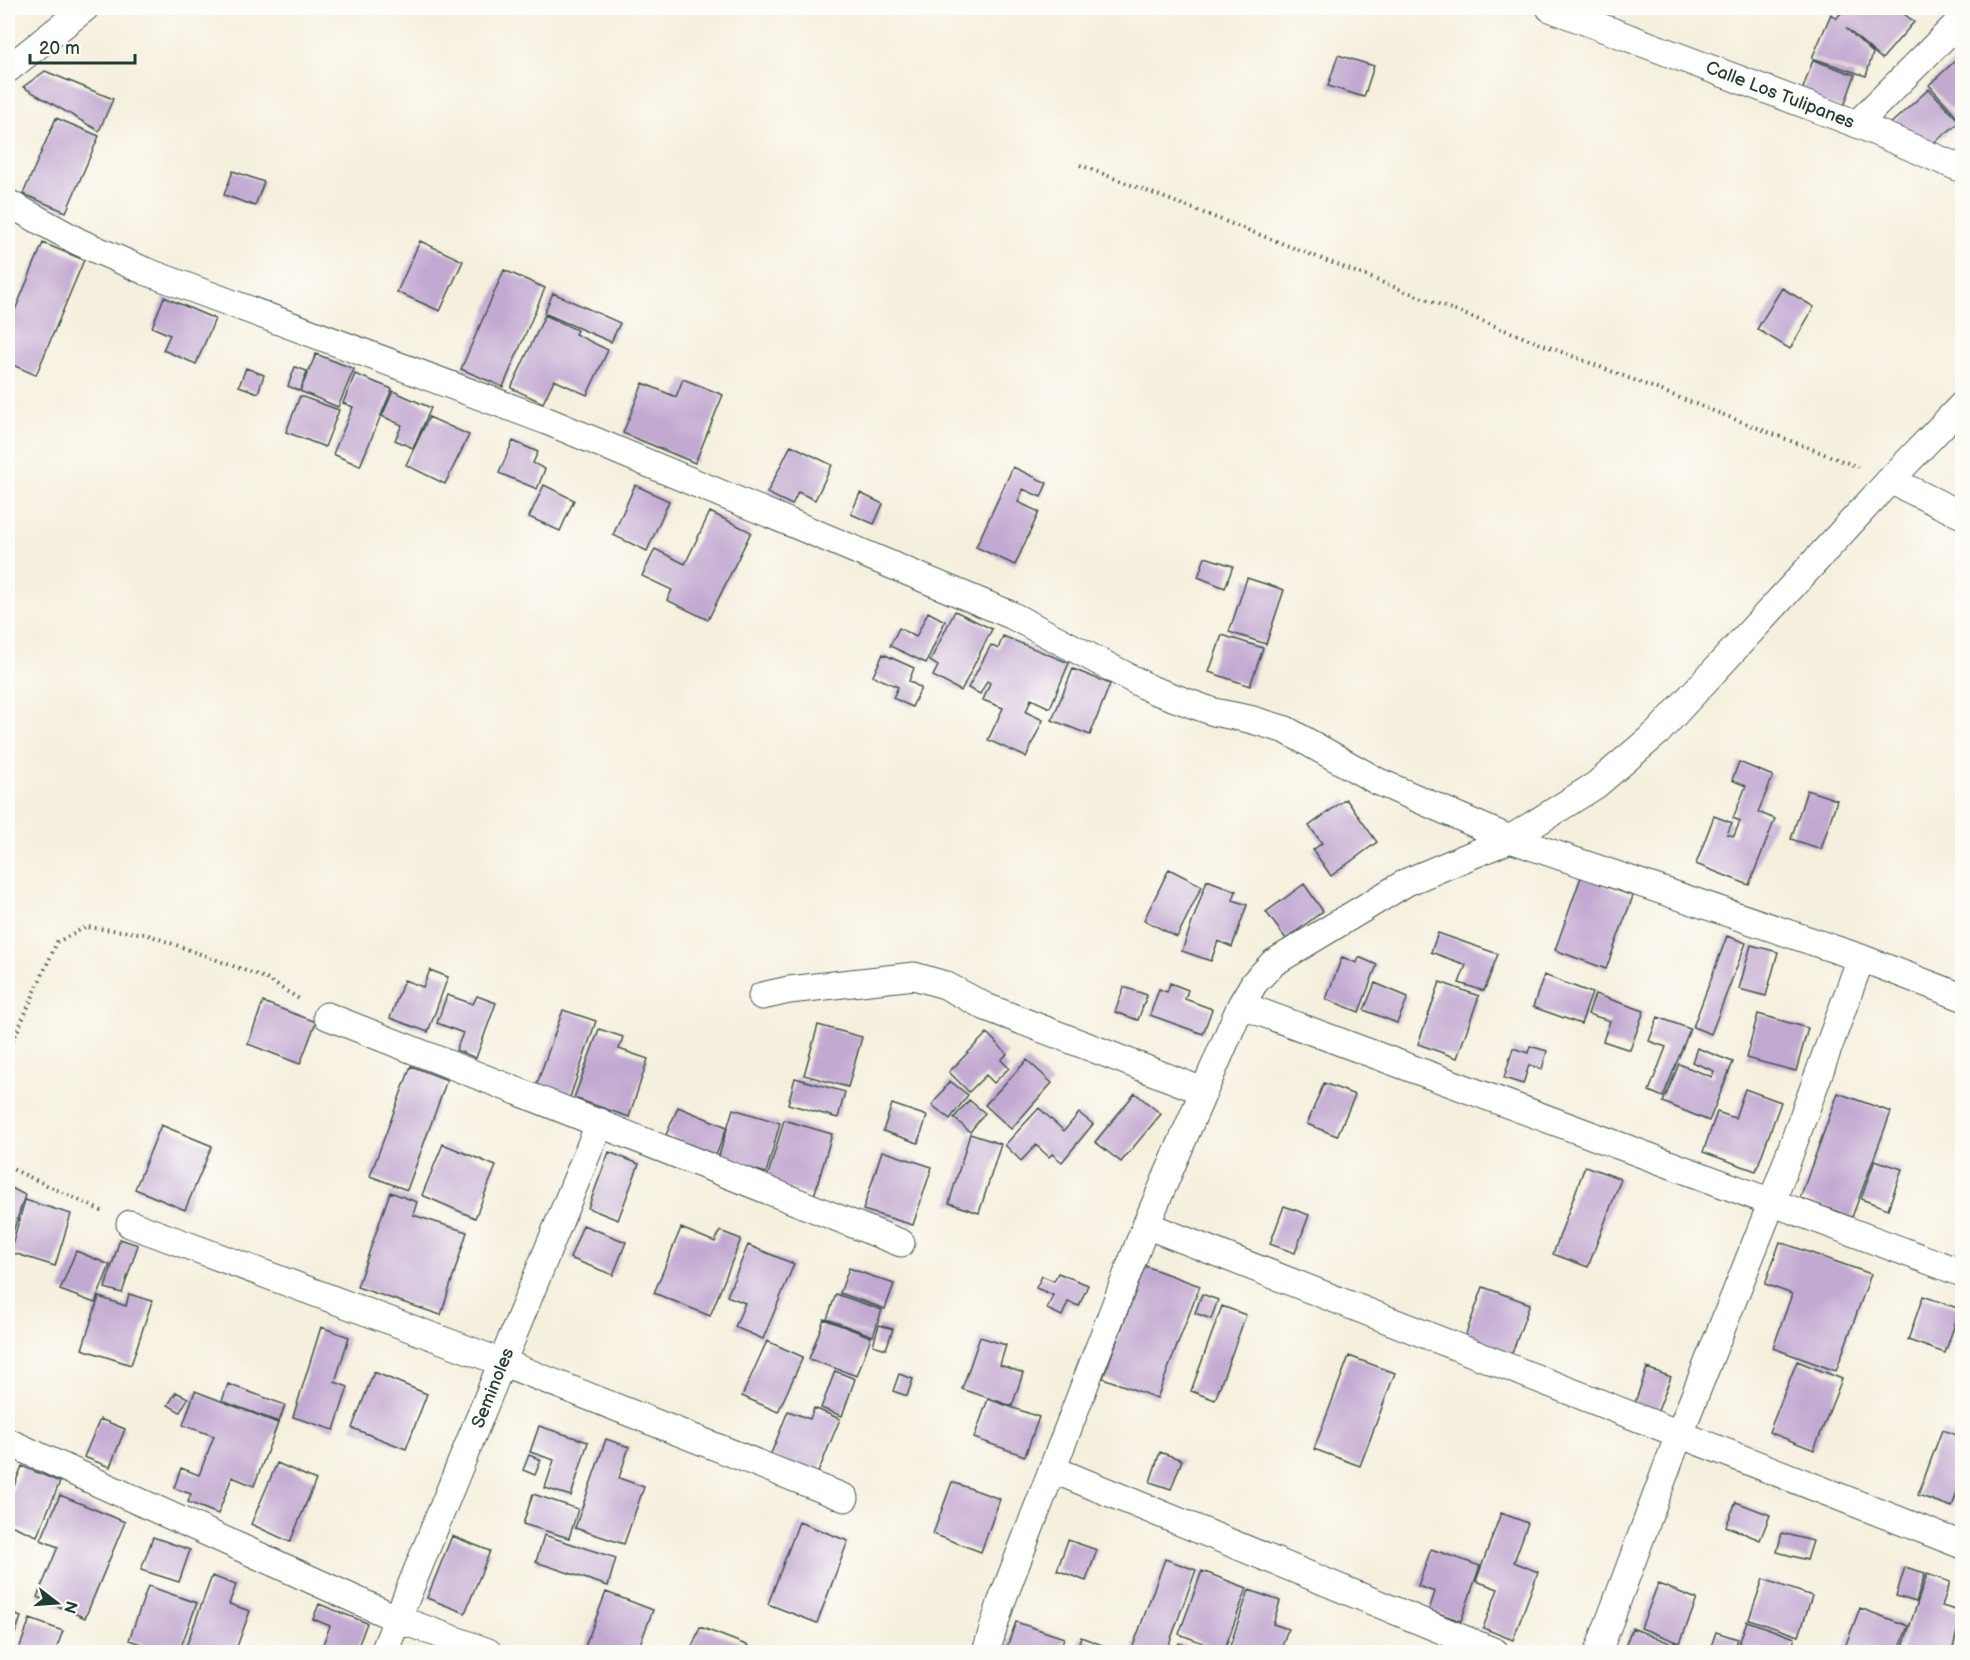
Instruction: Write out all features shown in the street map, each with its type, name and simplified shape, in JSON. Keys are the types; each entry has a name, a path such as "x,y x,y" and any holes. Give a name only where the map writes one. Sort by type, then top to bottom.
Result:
{"street":[{"path":"8,69 85,8"},
{"name":"Calle Los Tulipanes","path":"1550,8 1603,16 1962,169"},
{"path":"1857,124 1962,19"},
{"path":"8,203 79,242 145,271 547,421 1011,615 1154,690 1214,712 1249,718 1286,730 1377,781 1510,839 1862,958 1962,997"},
{"path":"986,1653 1001,1603 1146,1225 1241,1005 1254,983 1273,963 1407,882 1510,839 1596,785 1658,732 1962,405"},
{"path":"1890,480 1962,515"},
{"path":"1598,1653 1679,1436 1772,1202 1862,958"},
{"path":"762,996 789,990 914,976 945,985 986,1007 1203,1091"},
{"path":"1241,1005 1962,1273"},
{"path":"327,1016 600,1122 901,1243"},
{"name":"Seminoles","path":"384,1653 504,1363 600,1122"},
{"path":"130,1224 504,1363 845,1498"},
{"path":"1146,1225 1679,1436 1962,1545"},
{"path":"8,1442 398,1619 488,1653"},
{"path":"1052,1469 1495,1653"}],"path":[{"path":"1080,165 1890,480"},
{"path":"8,1052 57,942 86,927 146,934 263,977 327,1016"},
{"path":"8,1167 130,1224"}],"building":[{"path":"1845,8 1897,8 1914,22 1882,59 1846,28 1873,53 1866,76 1812,58 1831,14 1836,19"},
{"path":"1338,55 1374,66 1364,97 1328,86"},
{"path":"1957,59 1962,64 1962,122 1929,85"},
{"path":"1813,60 1855,75 1843,109 1801,94"},
{"path":"45,71 113,99 99,131 23,87"},
{"path":"1929,89 1960,122 1932,144 1889,125"},
{"path":"56,118 99,136 66,212 23,194"},
{"path":"233,171 264,182 255,206 224,195"},
{"path":"420,241 463,261 440,311 397,292"},
{"path":"43,243 84,260 36,375 8,363 8,327"},
{"path":"504,270 545,288 503,387 461,369"},
{"path":"1782,288 1814,307 1790,349 1757,329"},
{"path":"553,293 620,323 611,342 544,313"},
{"path":"164,297 215,319 196,364 163,350 170,335 152,327"},
{"path":"545,315 577,330 575,334 608,350 587,395 554,380 543,403 511,388"},
{"path":"316,354 354,369 338,407 300,391"},
{"path":"295,367 307,371 300,391 288,386"},
{"path":"246,368 264,375 258,393 239,386"},
{"path":"355,374 392,389 360,466 333,454 353,407 343,403"},
{"path":"683,379 723,395 695,463 623,433 643,383 676,397"},
{"path":"393,391 431,408 413,448 395,440 402,425 382,416"},
{"path":"300,396 339,410 325,447 286,432"},
{"path":"429,417 469,435 445,484 406,465"},
{"path":"513,441 538,452 533,463 545,469 537,489 499,473"},
{"path":"791,445 832,465 815,500 798,492 792,505 767,493"},
{"path":"1013,467 1047,483 1041,497 1023,489 1018,502 1039,512 1015,565 976,547"},
{"path":"544,485 574,500 560,531 529,517"},
{"path":"635,485 669,501 647,551 613,535"},
{"path":"860,493 883,504 874,524 851,514"},
{"path":"710,512 751,532 708,620 667,600 672,590 642,576 655,549 685,564"},
{"path":"1205,557 1233,566 1225,588 1198,577"},
{"path":"1247,578 1284,590 1266,644 1229,632"},
{"path":"955,611 992,629 961,691 933,676 938,666 930,661"},
{"path":"928,612 945,621 926,663 890,646 899,628 916,637"},
{"path":"1222,635 1263,648 1250,686 1209,672"},
{"path":"1003,636 1069,663 1050,708 1031,699 1026,712 1043,720 1026,757 988,740 1003,708 983,700 990,683 987,681 980,694 968,688 991,645 998,649"},
{"path":"883,654 914,668 909,681 921,688 912,707 893,698 898,687 873,676"},
{"path":"1073,669 1110,684 1090,735 1052,720"},
{"path":"1739,762 1773,776 1758,812 1775,819 1749,885 1696,864 1714,816 1732,823 1727,834 1734,836 1740,821 1733,818 1746,786 1732,780"},
{"path":"1807,790 1837,800 1821,849 1791,839"},
{"path":"1346,799 1377,842 1331,876 1313,850 1322,843 1309,826"},
{"path":"1169,869 1202,886 1177,937 1144,920"},
{"path":"1581,877 1633,896 1606,969 1555,950"},
{"path":"1207,880 1236,891 1233,900 1247,905 1232,947 1218,941 1211,961 1182,951"},
{"path":"1304,884 1323,911 1286,939 1266,912"},
{"path":"1438,933 1498,954 1484,991 1459,983 1466,965 1431,952"},
{"path":"1727,936 1746,943 1711,1034 1693,1027"},
{"path":"1751,945 1778,952 1766,996 1739,989"},
{"path":"1342,957 1357,963 1359,957 1377,965 1359,1012 1326,999"},
{"path":"430,970 448,977 428,1032 390,1018 404,980 423,987"},
{"path":"1544,975 1592,993 1581,1024 1533,1007"},
{"path":"1440,982 1479,996 1457,1058 1418,1044"},
{"path":"1170,983 1188,990 1185,999 1212,1009 1203,1034 1150,1015 1159,989 1167,992"},
{"path":"1375,983 1408,997 1397,1023 1364,1010"},
{"path":"1124,987 1147,995 1138,1020 1115,1012"},
{"path":"1595,994 1644,1011 1630,1050 1603,1041 1610,1021 1588,1014"},
{"path":"447,995 473,1004 477,996 496,1003 476,1058 456,1050 463,1033 437,1023"},
{"path":"263,1002 316,1022 300,1064 248,1044"},
{"path":"563,1010 596,1021 568,1103 534,1092"},
{"path":"1758,1014 1808,1028 1796,1071 1746,1058"},
{"path":"1658,1017 1690,1029 1663,1097 1649,1091 1666,1047 1649,1041"},
{"path":"818,1025 862,1037 848,1087 804,1075"},
{"path":"599,1029 623,1037 619,1049 648,1059 629,1117 574,1098"},
{"path":"987,1033 1007,1054 1001,1060 1009,1068 994,1083 986,1075 969,1092 949,1072"},
{"path":"1530,1046 1547,1051 1542,1069 1529,1065 1523,1084 1504,1078 1513,1048 1528,1053"},
{"path":"1697,1048 1733,1062 1709,1121 1663,1102 1679,1064 1712,1077 1714,1071 1692,1062"},
{"path":"1027,1060 1052,1083 1011,1129 985,1105"},
{"path":"411,1066 447,1080 407,1190 370,1176"},
{"path":"795,1078 845,1092 838,1118 788,1104"},
{"path":"950,1081 968,1095 950,1119 932,1105"},
{"path":"1324,1083 1355,1095 1337,1136 1307,1124"},
{"path":"1745,1089 1781,1102 1756,1171 1703,1152 1717,1112 1735,1118"},
{"path":"1135,1093 1161,1114 1121,1162 1095,1142"},
{"path":"1838,1093 1891,1112 1852,1217 1800,1198"},
{"path":"969,1100 985,1113 970,1132 954,1118"},
{"path":"892,1104 927,1116 918,1143 883,1131"},
{"path":"678,1107 727,1127 716,1155 666,1135"},
{"path":"1039,1108 1064,1131 1079,1113 1093,1124 1062,1162 1052,1154 1049,1157 1036,1145 1021,1161 1005,1145"},
{"path":"733,1109 780,1123 766,1173 718,1159"},
{"path":"784,1120 832,1134 814,1196 766,1182"},
{"path":"161,1125 212,1146 185,1210 135,1189"},
{"path":"970,1134 1001,1144 979,1213 949,1203"},
{"path":"443,1144 496,1166 475,1218 422,1195"},
{"path":"882,1151 932,1167 913,1225 863,1210"},
{"path":"609,1152 639,1164 618,1220 588,1208"},
{"path":"1875,1160 1902,1169 1888,1209 1861,1199"},
{"path":"1585,1166 1621,1179 1588,1267 1553,1254"},
{"path":"8,1186 25,1195 8,1247"},
{"path":"390,1192 417,1202 413,1215 467,1232 441,1315 357,1287"},
{"path":"25,1200 71,1214 55,1266 10,1252"},
{"path":"1284,1206 1309,1215 1295,1253 1270,1244"},
{"path":"583,1225 626,1242 613,1275 570,1258"},
{"path":"681,1228 715,1242 720,1231 741,1239 710,1316 654,1293"},
{"path":"120,1239 138,1245 122,1293 105,1288"},
{"path":"1780,1242 1871,1274 1836,1371 1773,1348 1792,1294 1765,1284"},
{"path":"748,1245 794,1264 763,1339 735,1327 745,1303 727,1296"},
{"path":"76,1251 110,1265 95,1303 60,1290"},
{"path":"1145,1266 1200,1286 1157,1398 1103,1378"},
{"path":"849,1268 894,1284 885,1309 840,1293"},
{"path":"1058,1273 1088,1285 1079,1306 1068,1302 1062,1316 1047,1309 1053,1295 1036,1288 1042,1276 1054,1281"},
{"path":"1483,1287 1530,1304 1511,1356 1464,1339"},
{"path":"129,1294 152,1301 131,1365 82,1349 99,1297 126,1306"},
{"path":"836,1294 882,1310 873,1336 827,1319"},
{"path":"1202,1294 1218,1300 1211,1319 1195,1313"},
{"path":"1923,1296 1960,1309 1945,1353 1908,1340"},
{"path":"1222,1306 1246,1315 1215,1400 1191,1391"},
{"path":"824,1319 871,1337 857,1376 809,1359"},
{"path":"879,1325 893,1329 886,1349 873,1345"},
{"path":"321,1327 349,1337 335,1382 348,1387 334,1430 293,1417"},
{"path":"980,1337 1006,1345 1000,1365 1023,1373 1012,1406 962,1389"},
{"path":"767,1341 803,1357 778,1412 742,1396"},
{"path":"1349,1356 1395,1373 1360,1466 1314,1449"},
{"path":"1797,1361 1842,1379 1814,1450 1769,1432"},
{"path":"1647,1368 1671,1377 1656,1416 1633,1408"},
{"path":"835,1371 855,1379 842,1416 821,1408"},
{"path":"374,1372 427,1394 406,1449 352,1428"},
{"path":"899,1374 913,1379 907,1396 893,1391"},
{"path":"228,1384 285,1405 279,1422 222,1401"},
{"path":"195,1391 278,1423 254,1486 232,1477 218,1514 188,1502 191,1494 174,1488 181,1468 199,1475 214,1436 183,1425"},
{"path":"176,1392 188,1398 180,1412 168,1405"},
{"path":"988,1399 1039,1417 1025,1456 974,1438"},
{"path":"814,1408 840,1419 817,1475 770,1456 788,1411 810,1419"},
{"path":"100,1419 125,1429 110,1467 84,1457"},
{"path":"539,1426 588,1442 571,1496 545,1488 554,1460 530,1452"},
{"path":"1942,1430 1962,1437 1962,1477 1952,1507 1918,1495"},
{"path":"606,1439 629,1447 619,1478 644,1487 624,1544 575,1528"},
{"path":"1160,1452 1182,1460 1171,1489 1150,1482"},
{"path":"529,1455 541,1460 535,1475 523,1470"},
{"path":"277,1463 316,1480 290,1542 251,1524"},
{"path":"22,1466 60,1482 37,1536 8,1524 8,1501"},
{"path":"952,1482 1000,1499 981,1552 933,1534"},
{"path":"533,1494 578,1509 569,1538 523,1524"},
{"path":"60,1495 125,1522 85,1618 37,1597 58,1547 41,1540"},
{"path":"1736,1502 1770,1515 1760,1540 1726,1526"},
{"path":"1501,1513 1528,1523 1514,1562 1538,1572 1513,1640 1483,1628 1498,1589 1476,1581"},
{"path":"799,1522 848,1541 817,1623 768,1604"},
{"path":"1782,1533 1813,1541 1807,1560 1777,1552"},
{"path":"544,1535 616,1558 608,1586 536,1562"},
{"path":"452,1536 490,1551 465,1613 427,1598"},
{"path":"153,1537 190,1550 179,1582 141,1570"},
{"path":"1068,1540 1097,1550 1086,1581 1057,1570"},
{"path":"1431,1549 1480,1566 1461,1621 1429,1610 1435,1592 1418,1586"},
{"path":"1165,1559 1196,1570 1166,1652 1143,1652 1132,1649"},
{"path":"1905,1567 1925,1573 1916,1602 1896,1596"},
{"path":"1202,1571 1247,1588 1224,1651 1179,1634"},
{"path":"1927,1574 1950,1582 1942,1606 1962,1612 1952,1652 1901,1652"},
{"path":"212,1576 236,1585 229,1604 250,1611 235,1652 184,1652"},
{"path":"1763,1579 1812,1596 1799,1636 1749,1619"},
{"path":"1658,1584 1697,1599 1680,1643 1641,1628"},
{"path":"148,1586 197,1603 179,1652 164,1652 129,1640"},
{"path":"1249,1590 1280,1601 1273,1624 1288,1629 1280,1652 1228,1652"},
{"path":"606,1592 653,1610 637,1652 583,1652"},
{"path":"319,1604 367,1623 356,1652 320,1652 330,1626 313,1619"},
{"path":"1860,1608 1908,1626 1898,1652 1843,1652"},
{"path":"8,1612 21,1617 8,1652"},
{"path":"30,1619 63,1631 55,1652 18,1652"},
{"path":"1747,1621 1795,1638 1790,1652 1736,1652"},
{"path":"1016,1622 1064,1638 1059,1652 1005,1652"},
{"path":"700,1627 749,1646 747,1652 690,1652"},
{"path":"1632,1628 1683,1648 1682,1652 1623,1652"},
{"path":"1716,1632 1738,1639 1733,1652 1709,1652"},
{"path":"1081,1637 1110,1648 1109,1652 1075,1652"},
{"path":"1179,1643 1204,1652 1175,1652"},
{"path":"132,1645 152,1652 129,1652"}]}
